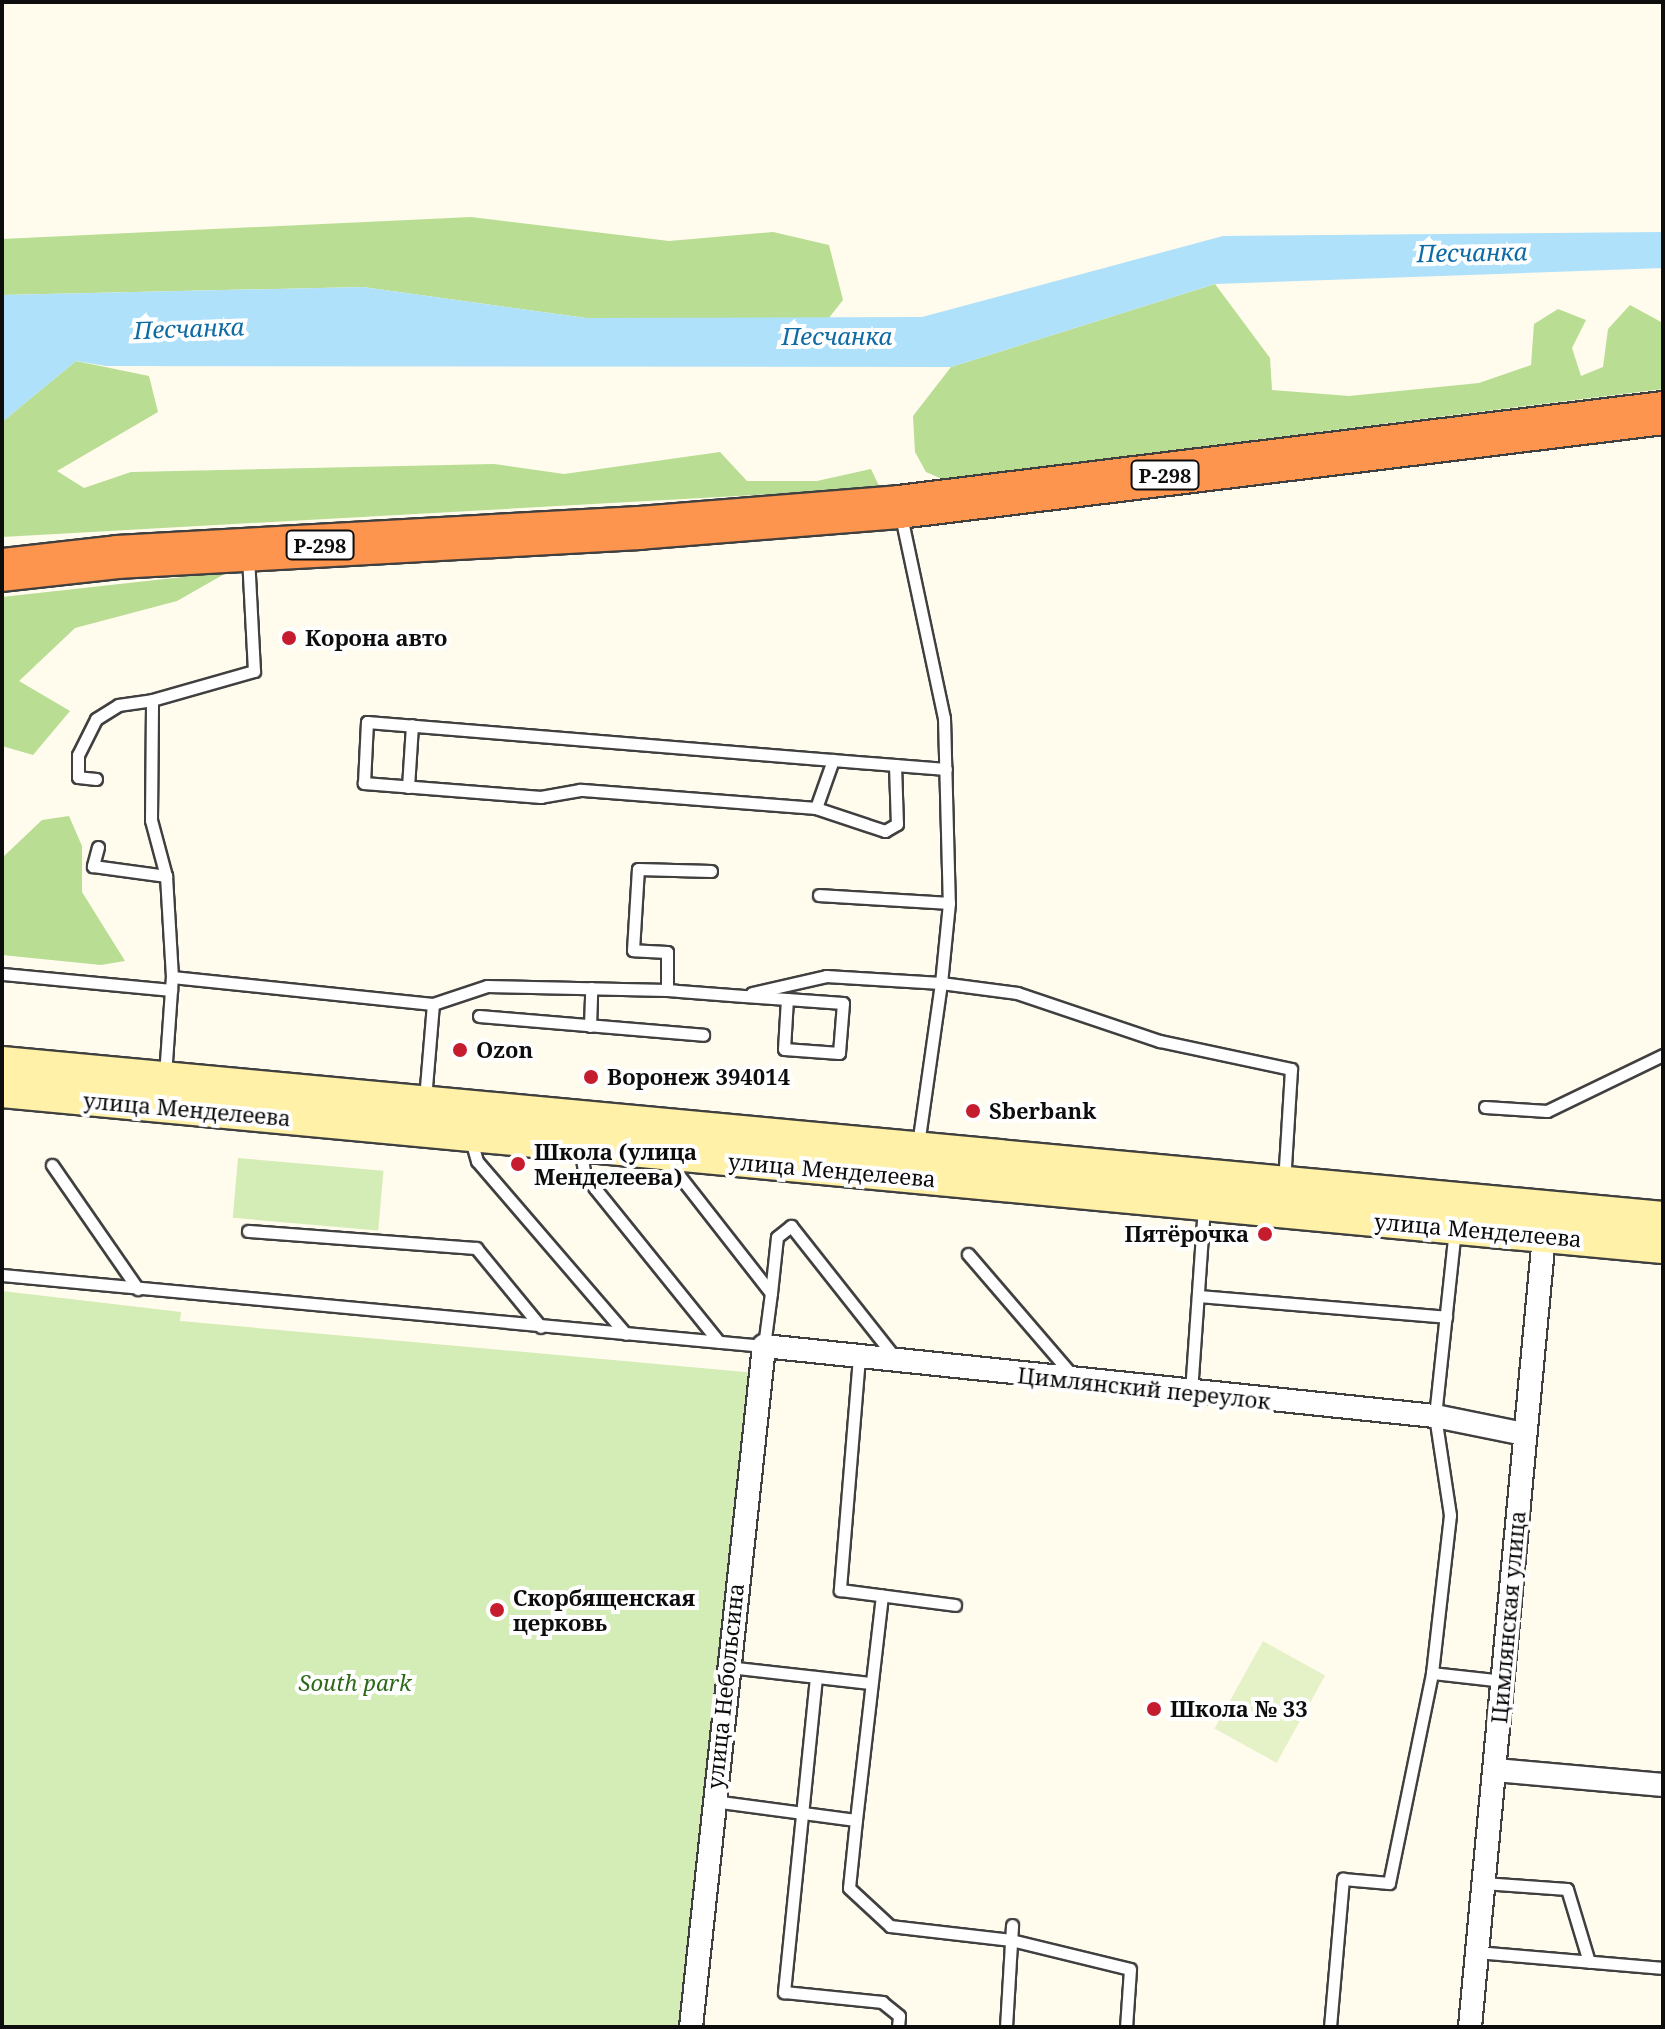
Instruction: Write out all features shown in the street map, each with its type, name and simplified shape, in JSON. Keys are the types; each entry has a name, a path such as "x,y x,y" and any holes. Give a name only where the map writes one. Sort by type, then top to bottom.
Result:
{"highway":[{"name":"Р-298","path":"2,570 248,549 639,528 899,507 1663,413"}],"street":[{"name":"улица Менделеева","path":"2,1063 164,1092 471,1135 1455,1229 1663,1218"},
{"name":"улица Менделеева","path":"2,1091 164,1092 425,1102 1284,1182 1544,1222 1663,1247"},
{"name":"Цимлянская улица","path":"1470,2027 1544,1222"},
{"name":"Цимлянский переулок","path":"764,1346 1191,1394 1435,1416 1524,1434"},
{"name":"улица Небольсина","path":"691,2027 726,1667 764,1346"},
{"path":"1495,1770 1663,1785"}],"lane":[{"path":"899,507 944,718 946,769 949,903 941,983 917,1148"},
{"path":"96,779 78,777 78,755 96,719 118,705 152,700 254,671 248,549"},
{"path":"152,700 151,820 166,876 172,977 164,1092"},
{"path":"895,765 897,824 885,831 816,808 580,790 541,797 364,783 367,722 946,769"},
{"path":"408,787 412,725"},
{"path":"816,808 833,760"},
{"path":"98,847 93,866 166,876"},
{"path":"667,990 667,952 633,950 638,869 711,871"},
{"path":"819,895 949,903"},
{"path":"2,974 171,990"},
{"path":"744,996 826,976 941,983 1017,993 1160,1041 1291,1069 1284,1182"},
{"path":"172,977 433,1004 487,986 667,990 843,1003 839,1053 784,1049 787,999"},
{"path":"590,1026 591,988"},
{"path":"425,1102 433,1004"},
{"path":"479,1016 703,1035"},
{"path":"1485,1107 1547,1111 1663,1055"},
{"path":"471,1135 477,1161 626,1334"},
{"path":"580,1146 585,1176 719,1342"},
{"path":"674,1155 674,1169 771,1293"},
{"path":"52,1165 138,1289"},
{"path":"1191,1394 1204,1205"},
{"path":"2,1275 764,1346 777,1237 791,1226 898,1361"},
{"path":"1330,2027 1343,1879 1389,1883 1432,1673 1450,1515 1435,1416 1455,1229"},
{"path":"248,1231 476,1248 541,1327"},
{"path":"968,1254 1077,1381"},
{"path":"1198,1296 1446,1317"},
{"path":"859,1357 840,1590 955,1605"},
{"path":"882,1596 849,1888 890,1926 1011,1940 1130,1969 1128,2027"},
{"path":"726,1667 871,1683"},
{"path":"1432,1673 1504,1682"},
{"path":"816,1677 784,1992 882,2002 899,2016 898,2027"},
{"path":"712,1801 856,1820"},
{"path":"1483,1883 1567,1889 1589,1962"},
{"path":"1006,2027 1012,1925"},
{"path":"1476,1952 1663,1968"}],"green space":[{"path":"471,217 669,241 773,232 829,245 843,300 828,319 586,318 363,287 2,295 2,239"},
{"path":"1215,284 1270,358 1272,390 1349,396 1479,383 1531,365 1534,324 1558,309 1586,320 1572,348 1581,376 1603,367 1608,329 1630,305 1661,322 1663,389 942,479 926,472 915,452 913,416 951,367"},
{"path":"76,361 149,376 158,412 57,471 84,488 131,472 494,464 564,474 720,452 747,481 817,481 871,469 880,488 2,537 2,422"},
{"path":"228,572 177,601 75,628 19,681 70,711 33,755 2,746 2,597"},
{"path":"69,816 82,846 82,892 125,961 101,965 2,955 2,858 42,820"},
{"path":"238,1158 383,1171 378,1230 233,1218"},
{"name":"South park","path":"2,1291 181,1312 180,1321 756,1373 683,2027 2,2027"},
{"path":"1263,1641 1325,1675 1277,1763 1215,1728"}],"water":[{"name":"Песчанка","path":"1663,232 1663,268 1215,284 951,367 106,366 76,361 2,422 2,295 363,287 586,318 922,317 1223,236"}],"place":[{"name":"Корона авто","path":"289,638"},
{"name":"Ozon","path":"460,1050"},
{"name":"Воронеж 394014","path":"591,1077"},
{"name":"Sberbank","path":"973,1111"},
{"name":"Школа (улица Менделеева)","path":"518,1164"},
{"name":"Пятёрочка","path":"1265,1234"},
{"name":"Скорбященская церковь","path":"497,1610"},
{"name":"Школа № 33","path":"1154,1709"}]}
